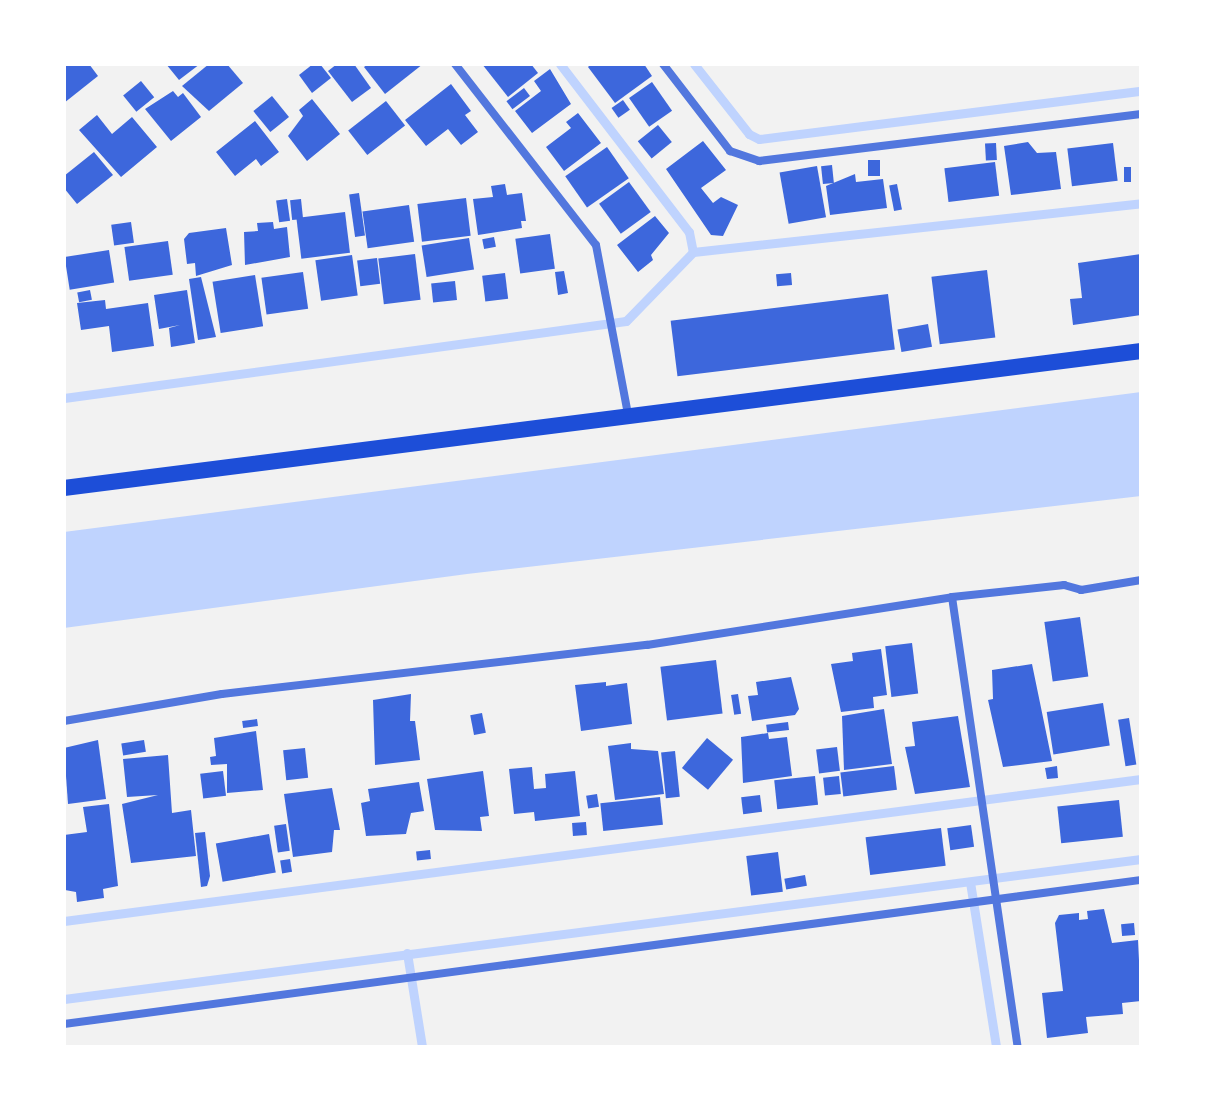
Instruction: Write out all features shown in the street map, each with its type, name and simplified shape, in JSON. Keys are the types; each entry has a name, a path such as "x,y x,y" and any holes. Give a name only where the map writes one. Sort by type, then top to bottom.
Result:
{"main road":[{"path":"64,488 1141,351"}],"street":[{"path":"455,64 596,245 628,414"},
{"path":"663,64 730,151 759,161 1141,114"},
{"path":"64,721 222,694 617,649 952,597 1064,585 1081,590 1141,580"},
{"path":"952,597 1018,1047"},
{"path":"64,1024 1141,880"}],"water":[{"path":"1141,392 1141,496 467,574 64,628 64,532"}],"building":[{"path":"64,64 89,64 98,76 64,103"},
{"path":"166,64 200,64 179,80"},
{"path":"209,64 227,64 243,83 209,111 182,86"},
{"path":"313,64 320,64 331,78 312,93 299,75"},
{"path":"337,64 354,64 371,88 352,102 328,71"},
{"path":"368,64 423,64 385,94 364,67"},
{"path":"482,64 531,64 538,73 508,97"},
{"path":"591,64 644,64 652,76 615,103 588,67"},
{"path":"550,69 571,104 532,133 515,111 541,91 534,81"},
{"path":"141,81 154,97 136,112 123,95"},
{"path":"652,82 672,111 649,127 629,98"},
{"path":"451,84 471,111 465,115 478,132 461,145 448,129 426,146 405,120"},
{"path":"524,88 530,96 512,109 506,101"},
{"path":"173,91 178,97 183,93 201,117 171,141 145,109"},
{"path":"272,96 289,117 270,132 253,111"},
{"path":"312,99 340,134 307,161 288,136 303,116 299,110"},
{"path":"623,100 630,110 618,118 612,108"},
{"path":"386,101 405,125 367,155 348,131"},
{"path":"578,113 601,143 564,171 546,147 571,128 566,122"},
{"path":"97,115 112,134 132,117 157,147 121,177 79,130"},
{"path":"255,121 279,152 261,166 256,159 235,176 216,152"},
{"path":"658,125 672,142 652,158 638,141"},
{"path":"703,141 726,170 701,188 713,203 721,197 738,205 723,236 711,235 666,169"},
{"path":"1028,142 1037,153 1056,152 1061,189 1011,195 1004,146"},
{"path":"996,143 997,160 986,161 985,144"},
{"path":"1113,143 1118,181 1072,186 1067,149"},
{"path":"607,147 629,178 587,207 565,176"},
{"path":"94,152 113,175 77,204 64,188 64,176"},
{"path":"868,160 880,160 880,176 868,176"},
{"path":"995,162 999,196 949,202 944,168"},
{"path":"832,165 834,183 823,184 821,166"},
{"path":"817,166 826,217 789,224 780,173"},
{"path":"1124,167 1131,167 1131,182 1124,182"},
{"path":"855,174 856,182 883,179 887,208 830,215 826,186"},
{"path":"629,182 651,212 621,234 599,204"},
{"path":"505,184 507,195 522,193 526,221 521,221 522,228 478,235 473,199 493,197 491,186"},
{"path":"897,184 902,210 894,211 889,186"},
{"path":"359,193 365,236 355,237 349,194"},
{"path":"466,198 471,236 422,242 417,204"},
{"path":"287,199 290,221 279,222 276,201"},
{"path":"301,199 303,219 292,220 290,200"},
{"path":"409,205 414,242 368,248 362,212"},
{"path":"345,212 350,253 301,259 296,218"},
{"path":"655,216 669,233 651,255 653,260 638,272 617,245"},
{"path":"131,222 134,243 114,246 111,225"},
{"path":"273,222 274,229 287,227 290,257 245,265 244,232 258,231 257,223"},
{"path":"226,228 232,265 196,276 195,263 187,264 184,239 189,233"},
{"path":"550,234 555,269 520,274 515,239"},
{"path":"494,237 496,247 484,249 482,239"},
{"path":"469,238 474,270 427,277 422,246"},
{"path":"168,241 173,275 129,281 124,247"},
{"path":"109,250 114,283 70,290 65,257"},
{"path":"415,254 421,300 384,304 378,259"},
{"path":"1141,254 1141,315 1073,325 1070,299 1082,298 1078,263"},
{"path":"352,255 358,296 321,301 315,260"},
{"path":"377,258 380,284 360,286 357,260"},
{"path":"987,270 995,337 940,344 931,277"},
{"path":"564,271 568,293 558,295 555,272"},
{"path":"303,272 308,309 267,314 261,278"},
{"path":"505,273 508,299 485,302 482,276"},
{"path":"791,273 792,285 777,286 776,274"},
{"path":"255,275 263,326 221,333 213,282"},
{"path":"201,277 216,337 198,340 189,279"},
{"path":"455,281 457,300 433,302 431,284"},
{"path":"90,290 92,300 79,302 77,292"},
{"path":"187,290 195,343 171,347 169,328 180,325 159,329 154,295"},
{"path":"888,294 895,350 677,376 671,321"},
{"path":"105,300 106,309 148,303 154,346 112,352 109,326 81,330 77,303"},
{"path":"928,324 932,347 901,352 897,329"},
{"path":"1080,617 1088,676 1053,681 1044,622"},
{"path":"912,643 918,694 891,697 885,646"},
{"path":"881,649 887,695 873,697 874,708 841,712 831,664 853,661 852,653"},
{"path":"716,660 723,714 667,720 660,667"},
{"path":"1032,664 1052,761 1003,767 988,700 993,699 992,670"},
{"path":"791,677 799,709 795,715 752,721 748,696 758,695 756,682"},
{"path":"606,682 606,686 627,683 632,724 581,731 575,685"},
{"path":"411,694 410,721 415,721 420,760 375,765 373,700"},
{"path":"738,694 741,714 734,715 731,695"},
{"path":"1103,703 1110,745 1053,754 1047,712"},
{"path":"884,709 892,764 844,770 842,716"},
{"path":"482,713 486,733 474,735 470,715"},
{"path":"958,716 970,787 915,794 905,747 915,746 912,722"},
{"path":"1129,718 1136,764 1125,766 1118,720"},
{"path":"257,719 258,726 243,728 242,721"},
{"path":"788,722 789,730 767,733 766,725"},
{"path":"256,731 263,790 227,793 227,764 211,765 210,757 216,756 214,738"},
{"path":"768,733 769,739 787,737 792,776 743,783 741,737"},
{"path":"707,738 733,760 708,790 682,768"},
{"path":"98,740 106,799 68,804 64,748"},
{"path":"144,740 146,752 123,755 121,744"},
{"path":"631,743 631,749 658,751 664,794 615,800 608,746"},
{"path":"837,747 840,771 819,773 816,750"},
{"path":"305,748 308,778 286,780 283,750"},
{"path":"675,751 680,797 666,798 661,752"},
{"path":"168,755 172,813 191,810 196,856 131,863 122,804 158,795 127,797 123,759"},
{"path":"894,766 897,790 843,796 840,773"},
{"path":"1057,766 1058,778 1047,779 1045,768"},
{"path":"532,767 534,789 546,788 545,774 575,771 580,816 535,821 534,812 514,814 509,769"},
{"path":"223,771 226,796 203,799 200,774"},
{"path":"483,771 489,816 480,817 482,831 435,830 427,779"},
{"path":"815,776 818,805 777,809 774,780"},
{"path":"839,776 841,794 825,796 823,778"},
{"path":"419,782 424,811 411,813 406,834 366,836 361,803 370,801 368,789"},
{"path":"332,788 340,830 334,830 332,852 293,857 284,794"},
{"path":"597,794 599,807 588,809 586,796"},
{"path":"760,795 762,812 743,814 741,797"},
{"path":"660,797 663,825 603,831 600,803"},
{"path":"1119,800 1123,837 1061,843 1057,806"},
{"path":"109,804 118,886 103,889 104,898 77,902 76,892 65,890 64,835 87,832 83,807"},
{"path":"586,822 587,835 573,836 572,823"},
{"path":"286,824 290,851 278,852 274,826"},
{"path":"971,825 974,847 950,850 947,828"},
{"path":"941,828 946,866 870,875 866,837"},
{"path":"205,832 210,876 207,886 201,887 195,833"},
{"path":"269,834 276,872 223,882 216,843"},
{"path":"430,850 431,859 417,860 416,851"},
{"path":"778,852 783,892 751,896 746,856"},
{"path":"290,859 292,872 282,873 280,861"},
{"path":"805,875 807,886 786,889 784,879"},
{"path":"1104,909 1112,943 1138,940 1141,1001 1122,1003 1123,1014 1086,1017 1088,1033 1047,1038 1042,993 1063,991 1055,923 1059,915 1079,913 1079,920 1088,919 1087,911"},
{"path":"1134,923 1135,935 1122,936 1121,924"}],"waterway":[{"path":"560,64 689,232 693,252"},
{"path":"694,64 749,134 759,139 1141,91"},
{"path":"64,398 626,321 693,252 1141,203"},
{"path":"64,921 1141,779"},
{"path":"64,999 1141,859"},
{"path":"970,882 996,1047"},
{"path":"407,953 422,1047"}]}
